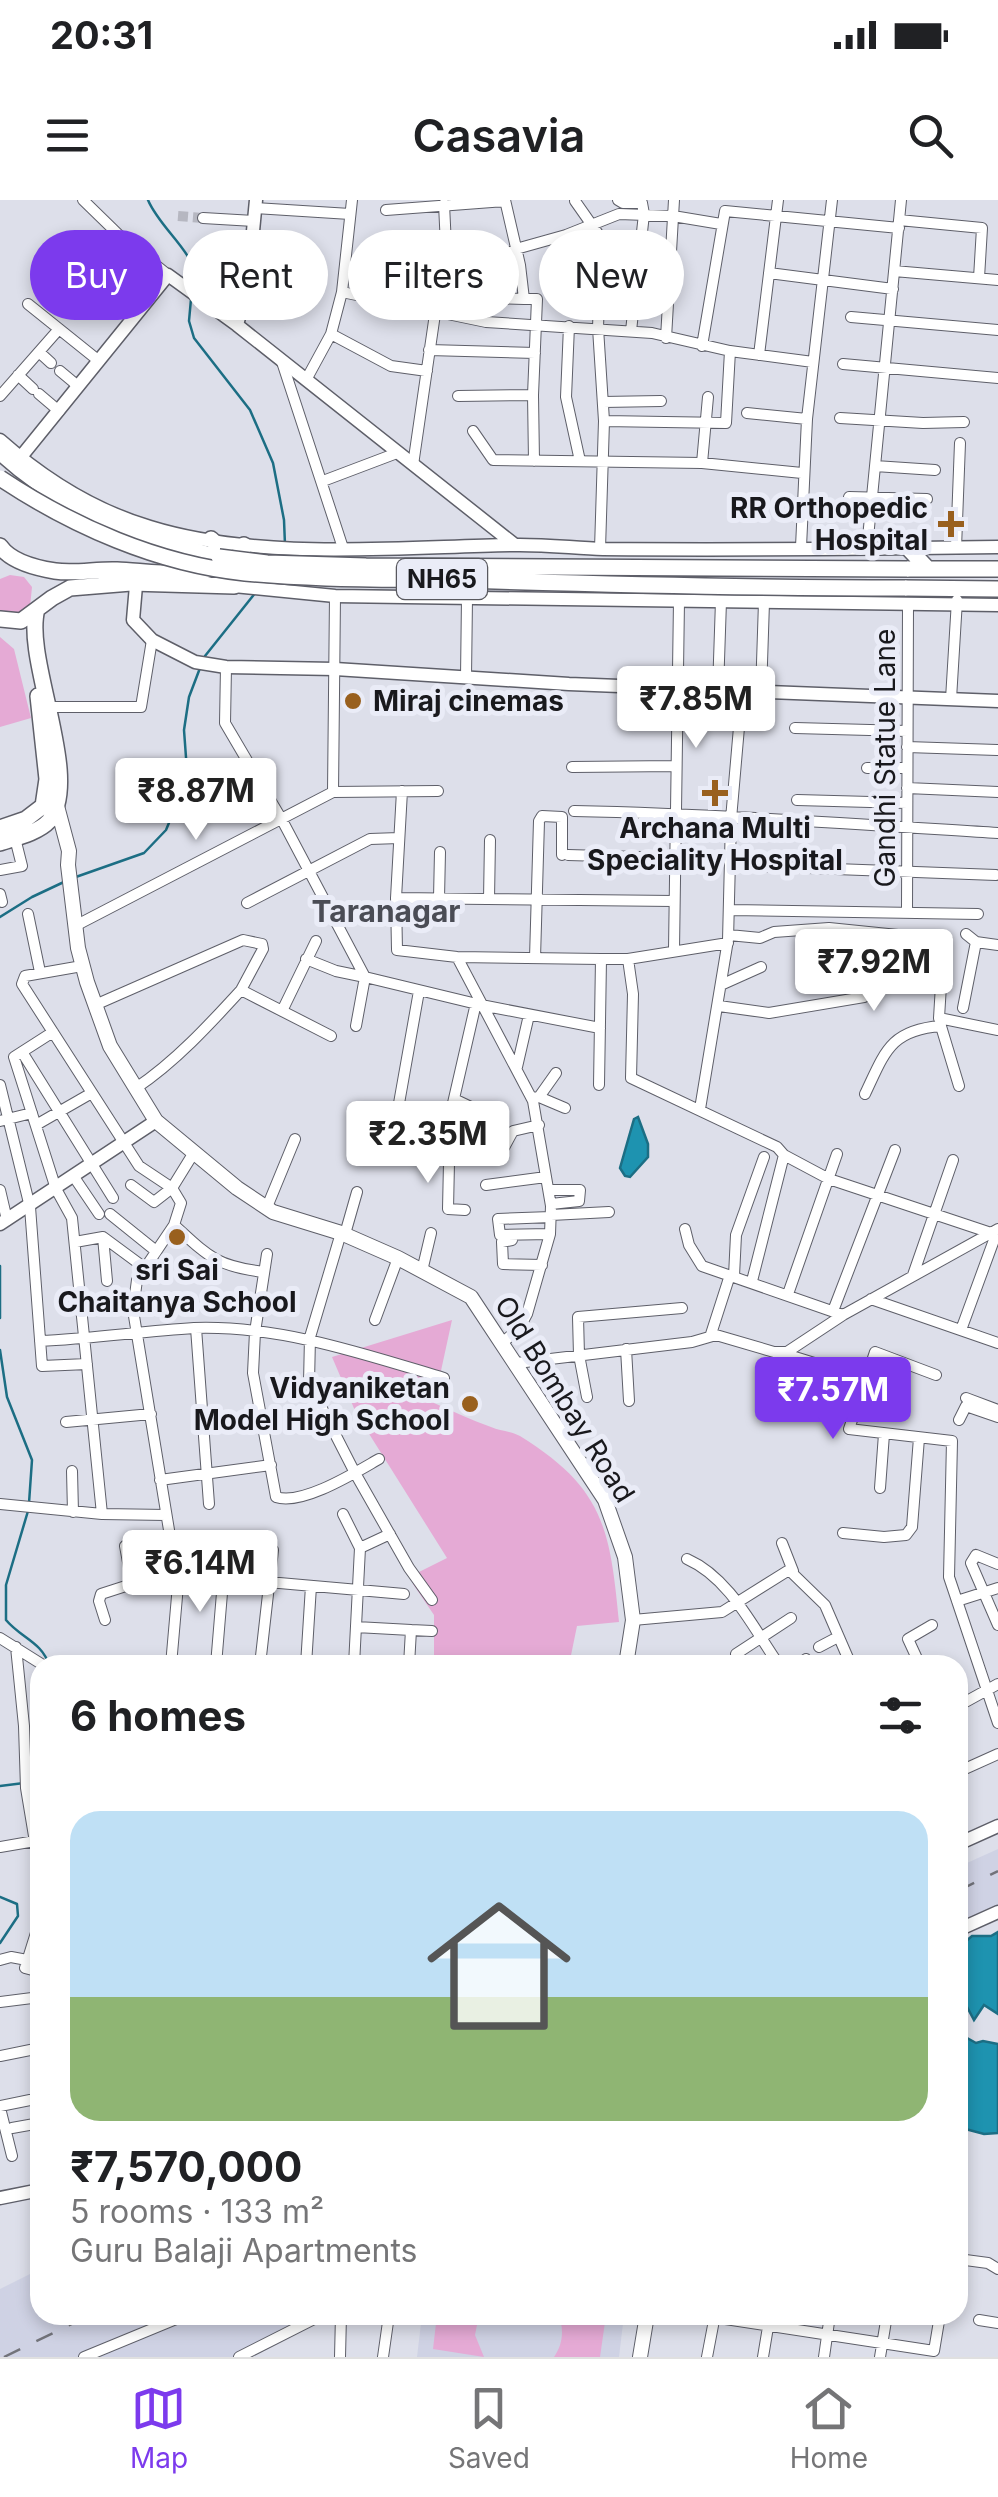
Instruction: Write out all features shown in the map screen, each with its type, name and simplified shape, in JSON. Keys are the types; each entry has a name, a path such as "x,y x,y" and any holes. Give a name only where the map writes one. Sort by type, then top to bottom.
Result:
{"main road":[{"name":"NH65","path":"1,445 21,471 87,511 168,543 233,560 381,566 998,570"},
{"name":"NH65","path":"0,478 45,508 103,534 170,558 245,573 906,596 925,588 957,597 998,589"},
{"path":"3,621 21,622 70,588 222,565 225,552 211,539"},
{"path":"0,546 26,564 58,572 136,577 194,586 234,586 244,545"},
{"path":"908,548 928,569"},
{"path":"173,573 194,586"},
{"name":"Old Bombay Road","path":"38,608 34,637 50,706 50,807"},
{"name":"Old Bombay Road","path":"3,621 18,629 28,649 40,710 50,807 69,874 82,966 110,1046 156,1121 193,1154 267,1207 398,1258 471,1298 605,1500 624,1557 633,1620 628,1655"},
{"path":"0,828 26,819 43,806 50,807"},
{"path":"8,840 50,807"},
{"path":"636,2357 641,2325"}],"street":[{"path":"83,200 168,275 238,325 514,544"},
{"path":"306,380 330,334 342,292 352,200"},
{"path":"618,200 642,203 644,214 631,331"},
{"path":"666,338 674,200"},
{"path":"759,355 778,200"},
{"path":"802,548 802,473 832,200"},
{"path":"867,548 901,200"},
{"path":"386,210 408,204 505,201 512,230"},
{"path":"575,201 601,238 598,328 604,422 600,549"},
{"path":"444,203 446,230"},
{"path":"238,325 248,283 255,210"},
{"path":"203,218 255,210 350,214"},
{"path":"702,346 725,211 830,221 982,228 978,278"},
{"path":"519,249 566,236 619,214 673,216 721,224"},
{"path":"519,268 524,299"},
{"path":"894,270 998,280"},
{"path":"770,273 892,289"},
{"path":"20,458 168,275"},
{"path":"342,292 348,293"},
{"path":"519,299 537,300 534,461"},
{"path":"28,304 99,361"},
{"path":"851,316 998,330"},
{"path":"413,465 434,320"},
{"path":"486,320 631,331 730,351 814,362"},
{"path":"569,326 566,397 580,461"},
{"path":"0,396 60,329"},
{"path":"330,334 390,366 427,371"},
{"path":"429,350 535,353"},
{"path":"604,422 726,423 730,351"},
{"path":"39,352 78,386"},
{"path":"282,361 343,548"},
{"path":"844,364 998,378"},
{"path":"18,376 58,411"},
{"path":"458,396 533,394"},
{"path":"702,463 708,397"},
{"path":"603,402 661,402"},
{"path":"747,413 807,418"},
{"path":"840,418 964,422"},
{"path":"473,431 493,460 702,463 802,473"},
{"path":"956,548 960,444"},
{"path":"1,445 68,492 152,528 244,545 435,548 514,544 600,549 998,547"},
{"path":"323,482 397,453"},
{"path":"875,466 936,470"},
{"path":"849,497 927,500"},
{"path":"435,548 435,597"},
{"path":"136,577 132,620 152,640 196,662 223,667 998,701"},
{"path":"234,586 335,596 764,602 957,597 998,606"},
{"path":"333,792 335,596"},
{"name":"Gandhi Statue Lane","path":"906,596 907,912"},
{"path":"951,699 957,597"},
{"path":"466,677 468,598"},
{"path":"674,950 679,601"},
{"path":"718,690 721,601"},
{"path":"761,693 764,602"},
{"path":"50,706 141,707 152,640"},
{"path":"223,667 225,723 282,820 364,976 356,1026"},
{"path":"700,1109 728,939 731,819 742,692"},
{"path":"794,728 908,731"},
{"path":"907,747 997,750"},
{"path":"572,767 676,766"},
{"path":"187,805 252,767"},
{"path":"867,768 907,768"},
{"path":"907,788 998,792"},
{"path":"402,791 397,950 457,957 628,959 728,939 829,928 948,940"},
{"path":"76,926 333,792 438,791"},
{"path":"798,800 907,804"},
{"path":"574,812 675,813 998,832"},
{"path":"535,958 539,818 560,816 565,855"},
{"path":"247,903 370,839 399,838"},
{"path":"0,870 22,866 8,840"},
{"path":"490,840 490,899"},
{"path":"439,898 440,852"},
{"path":"537,854 674,858"},
{"path":"731,864 996,874"},
{"path":"396,898 674,901"},
{"path":"730,910 978,914"},
{"path":"28,914 40,972"},
{"path":"966,934 976,942 998,945"},
{"path":"95,1004 243,940 262,944 241,990 155,1076 136,1088"},
{"path":"282,1011 316,941"},
{"path":"963,1008 976,942"},
{"path":"457,957 478,1004 535,1098 548,1183 551,1212 542,1265 527,1314 519,1329 503,1342"},
{"path":"600,1085 601,958"},
{"path":"306,959 336,971 419,991 600,1028"},
{"path":"628,959 632,994 631,1078 777,1147 784,1155 828,1178 996,1230"},
{"path":"82,966 25,976 22,984 139,1166 172,1188 181,1203 174,1225 135,1287 133,1305 177,1583 172,1655"},
{"path":"723,984 761,967"},
{"path":"719,1006 770,1013 864,997 891,973 941,985 940,1022 959,1086"},
{"path":"241,990 331,1036"},
{"path":"419,991 398,1109 450,1116"},
{"path":"465,1210 448,1210 450,1116 478,1004"},
{"path":"516,1068 529,1015"},
{"path":"865,1094 886,1050 898,1036 940,1022 998,1030"},
{"path":"53,1032 14,1057 56,1189 72,1218 102,1514"},
{"path":"22,1052 113,1198"},
{"path":"535,1098 556,1073"},
{"path":"0,1085 4,1119 30,1207 42,1367 86,1364"},
{"path":"36,1125 90,1094"},
{"path":"535,1098 565,1108"},
{"path":"454,1099 500,1121"},
{"path":"4,1119 32,1113"},
{"path":"0,1190 3,1222 156,1121"},
{"path":"500,1156 513,1131 538,1124"},
{"path":"267,1207 295,1138"},
{"path":"838,1312 894,1150"},
{"path":"131,1185 154,1202 172,1188 193,1154"},
{"path":"788,1294 837,1154"},
{"path":"752,1281 784,1155"},
{"path":"710,1334 732,1276 736,1235 764,1157"},
{"path":"913,1276 952,1160"},
{"path":"74,1177 105,1214 156,1251"},
{"path":"486,1186 548,1183 580,1190 579,1201 551,1212"},
{"path":"357,1192 311,1342 309,1383 355,1473 432,1600"},
{"path":"549,1237 500,1235 498,1219 551,1212 610,1212"},
{"path":"174,1225 227,1268 264,1272"},
{"path":"685,1229 689,1246 700,1264 838,1312"},
{"path":"782,1353 838,1312 871,1300 996,1230"},
{"path":"962,1330 996,1230"},
{"path":"422,1271 431,1233"},
{"path":"75,1242 103,1237 145,1268"},
{"path":"103,1237 107,1281"},
{"path":"542,1265 503,1264 502,1242 549,1237"},
{"path":"267,1254 254,1332 252,1373 276,1498 284,1500 321,1489 379,1459"},
{"path":"375,1320 398,1258"},
{"path":"871,1300 998,1343"},
{"path":"80,1302 106,1301 171,1311"},
{"path":"588,1397 579,1355 580,1315 682,1308"},
{"path":"40,1342 196,1328 254,1332 331,1345 444,1378"},
{"path":"196,1328 209,1504"},
{"path":"517,1364 692,1342 710,1334 866,1379"},
{"path":"626,1350 629,1401"},
{"path":"936,1375 875,1352 849,1429 952,1441 947,1564 993,1686 998,1723"},
{"path":"966,1398 998,1414"},
{"path":"958,1420 966,1406 998,1414"},
{"path":"66,1422 151,1414"},
{"path":"880,1488 884,1434"},
{"path":"843,1534 884,1538 906,1535 912,1528 919,1438"},
{"path":"160,1480 271,1465"},
{"path":"72,1472 74,1512"},
{"path":"0,1504 102,1514 166,1515"},
{"path":"342,1514 360,1548 355,1655"},
{"path":"360,1548 390,1534"},
{"path":"782,1543 793,1571 825,1605 847,1655"},
{"path":"124,1546 132,1584"},
{"path":"261,1655 273,1550"},
{"path":"998,1564 976,1555 970,1564 998,1625"},
{"path":"687,1559 708,1571 737,1602 772,1655"},
{"path":"217,1655 224,1569"},
{"path":"633,1620 716,1614 784,1571 793,1571"},
{"path":"268,1582 404,1594"},
{"path":"104,1620 101,1594 132,1584 222,1586"},
{"path":"307,1655 312,1586"},
{"path":"958,1601 998,1588"},
{"path":"736,1654 791,1618"},
{"path":"915,1655 908,1639 932,1624"},
{"path":"356,1626 432,1630"},
{"path":"410,1655 411,1630"},
{"path":"819,1647 838,1636"},
{"path":"0,1638 30,1657"},
{"path":"16,1648 30,1806"},
{"path":"968,1700 993,1686"},
{"path":"968,1768 998,1754"},
{"path":"26,1784 30,1784"},
{"path":"968,1840 998,1826"},
{"path":"0,1847 30,1840"},
{"path":"968,1926 998,1912"},
{"path":"26,1964 30,1951"},
{"path":"0,1960 11,1957 30,1966"},
{"path":"0,2002 30,1998"},
{"path":"0,2056 30,2050"},
{"path":"12,2156 0,2107 30,2100"},
{"path":"12,2128 30,2125"},
{"path":"0,2198 30,2192"},
{"path":"968,2260 998,2269"},
{"path":"978,2320 998,2323"},
{"path":"84,2357 162,2325"},
{"path":"239,2357 260,2352 305,2325"},
{"path":"340,2357 341,2325"},
{"path":"383,2357 387,2325"},
{"path":"708,2357 713,2325"},
{"path":"764,2357 769,2325"},
{"path":"790,2325 934,2351 938,2325"},
{"path":"824,2357 828,2325"},
{"path":"880,2357 885,2325"}],"shaded area":[{"path":"10,575 24,577 32,587 30,607 19,615 0,611 0,579"},
{"path":"0,637 14,649 31,718 0,727"},
{"path":"452,1320 434,1403 517,1434 570,1474 586,1493 606,1536 619,1622 577,1626 571,1655 434,1655 434,1615 413,1584 417,1573 447,1558 356,1413 332,1357"},
{"path":"998,1849 998,1908 968,1921 968,1862"},
{"path":"30,2274 30,2325 296,2325 233,2357 0,2357 0,2289"},
{"path":"421,2325 623,2325 619,2357 417,2357"},
{"path":"436,2325 477,2325 475,2335 484,2357 433,2349"},
{"path":"605,2325 600,2357 554,2357 562,2326"}],"water":[{"path":"638,1117 648,1144 648,1157 630,1177 620,1168 634,1119"},
{"path":"998,1932 998,2014 984,2005 974,2020 968,2009 968,1939"},
{"path":"968,2039 998,2044 998,2133 968,2130"}],"waterway":[{"path":"148,200 183,250"},
{"path":"189,320 194,338 250,410 273,463 285,545"},
{"path":"205,656 256,592"},
{"path":"73,878 144,853 166,830 176,806 178,787 187,771 184,730 189,697 200,668"},
{"path":"0,917 66,881"},
{"path":"0,1266 0,1318"},
{"path":"0,1350 7,1397 32,1460 29,1503"},
{"path":"28,1511 6,1585 6,1620 44,1655"},
{"path":"0,1786 24,1783"},
{"path":"0,1897 17,1904 18,1916 0,1943"}],"tunnel":[{"path":"178,216 203,218"}],"railway":[{"path":"968,1886 998,1871"},
{"path":"4,2357 70,2325"}],"place":[{"name":"RR Orthopedic Hospital","path":"951,524"},
{"name":"Miraj cinemas","path":"353,701"},
{"name":"Archana Multi Speciality Hospital","path":"715,793"},
{"name":"sri Sai Chaitanya School","path":"177,1237"},
{"name":"Vidyaniketan Model High School","path":"470,1404"}],"district":[{"name":"Taranagar","path":"386,911"}]}
